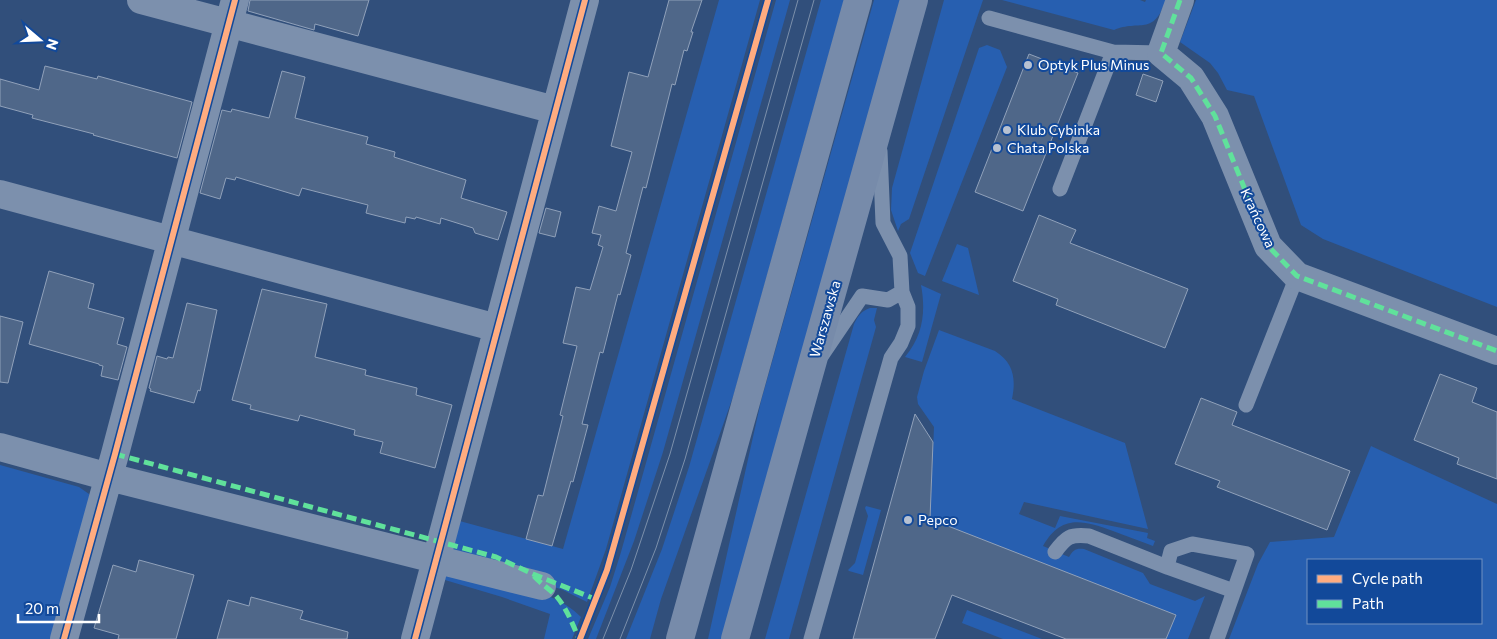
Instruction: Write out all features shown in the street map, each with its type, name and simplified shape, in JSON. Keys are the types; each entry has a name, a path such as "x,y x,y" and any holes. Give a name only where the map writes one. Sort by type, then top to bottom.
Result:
{"main road":[{"path":"680,639 858,0"},
{"name":"Warszawska","path":"735,639 914,0"}],"street":[{"path":"141,0 232,12 556,110"},
{"path":"415,639 585,0"},
{"path":"1161,52 1180,0"},
{"path":"64,639 109,477 232,12"},
{"name":"Krańcowa","path":"1161,52 1191,78 1215,116 1268,246 1297,276 1497,351"},
{"path":"0,194 497,328"},
{"path":"0,447 109,477 542,586"}],"lane":[{"path":"989,18 1113,52 1161,52"},
{"path":"1060,190 1113,52"},
{"path":"811,639 892,358 902,343 908,326 908,307 902,292 900,256 883,223 878,128"},
{"path":"1246,405 1297,276"},
{"path":"810,373 862,296 888,300 902,292"},
{"path":"1055,552 1063,540 1075,534 1089,536 1234,591"},
{"path":"1167,567 1172,551 1192,544 1247,554 1217,639"}],"shaded area":[{"path":"719,0 760,0 606,549 587,602 563,590 534,580 452,558 456,520 563,549"},
{"path":"776,0 790,0 663,452 634,541 596,639 588,639 610,587 621,552"},
{"path":"821,0 844,0 734,394 661,599 650,639 626,639 662,549 689,467"},
{"path":"874,0 901,0 722,639 708,639 761,401"},
{"path":"944,0 983,0 909,219 901,224 898,231 891,210 892,188"},
{"path":"1002,0 1140,0 1145,2 1146,0 1166,0 1156,19 1151,23 1114,30"},
{"path":"1196,0 1497,0 1497,307 1323,239 1301,225 1254,96 1227,90 1210,63 1180,42"},
{"path":"987,45 1000,50 1007,67 925,276 918,273 910,253 979,48"},
{"path":"957,244 968,248 979,295 942,281"},
{"path":"921,285 941,294 922,362 905,357 916,340 922,323"},
{"path":"870,308 877,308 874,320 876,327 789,639 765,639 854,324 860,314"},
{"path":"939,330 995,351 1001,356 1010,366 1012,372 1014,385 1012,399 1125,443 1148,529 1024,502 1019,514 1055,528 1060,516 1148,533 1147,538 1155,541 1153,546 1102,527 1074,522 1065,524 1057,529 1043,546 1069,557 1075,550 1084,549 1143,573 1150,584 1195,601 1205,596 1188,639 1166,639 1175,615 930,520 934,427 918,404 917,397"},
{"path":"1371,446 1497,504 1497,639 1229,639 1258,564 1270,542 1334,537"},
{"path":"0,465 79,487 89,494 90,505 56,639 0,639"},
{"path":"866,506 881,510 863,575 848,570 855,563 868,516"},
{"path":"449,571 519,586 553,598 581,617 572,639 544,639 550,614 445,580 431,605 437,587"},
{"path":"967,610 1042,639 1003,639 962,623"}],"building":[{"path":"250,0 369,0 358,36 315,24 314,30 248,11"},
{"path":"669,0 702,0 691,32 693,32 687,51 684,50 675,85 672,84 646,188 643,187 626,253 631,255 620,295 618,294 603,353 600,352 582,424 588,425 573,482 571,481 552,546 526,539 538,495 543,496 563,416 560,415 577,346 563,343 576,287 590,290 603,247 598,245 601,235 592,233 599,206 616,211 632,152 611,146 629,72 648,77"},
{"path":"1029,54 1078,73 1023,211 975,192"},
{"path":"45,66 97,79 98,76 192,102 177,158 32,118 33,115 0,106 0,79 39,90"},
{"path":"282,71 305,77 295,118 368,137 366,144 395,152 394,157 466,180 461,198 507,212 498,240 475,233 473,228 441,218 440,224 416,217 415,219 406,217 405,223 366,213 368,205 302,188 299,196 236,177 235,180 226,178 220,199 200,193 222,110 231,112 232,109 269,118"},
{"path":"1143,74 1163,81 1156,102 1136,95"},
{"path":"546,208 561,212 555,237 539,233"},
{"path":"1039,215 1076,230 1070,243 1188,289 1165,348 1056,305 1058,299 1013,281"},
{"path":"49,271 94,284 88,308 124,318 117,344 127,347 118,380 101,376 103,366 99,364 29,344"},
{"path":"262,289 327,304 315,357 366,370 365,375 417,388 416,395 452,405 435,468 380,453 383,442 354,435 355,430 300,415 298,421 250,409 251,405 232,400"},
{"path":"187,303 217,310 200,391 198,390 194,403 150,391 151,389 149,388 157,356 167,359 168,357 173,358"},
{"path":"0,316 23,322 8,383 0,382"},
{"path":"1440,374 1477,388 1472,402 1497,412 1497,479 1457,464 1459,458 1414,440"},
{"path":"1201,398 1237,412 1232,425 1350,471 1327,530 1217,487 1220,481 1175,464"},
{"path":"915,414 933,442 930,519 1176,615 1166,639 1066,639 952,595 935,639 853,639"},
{"path":"139,560 194,575 176,639 118,639 119,635 94,628 113,565 136,572"},
{"path":"251,597 303,611 300,619 348,632 347,639 217,639 228,600 249,606"}],"tram line":[{"path":"603,639 631,570 670,454 798,0"},
{"path":"620,639 656,548 685,459 814,0"}],"marked path":[{"path":"1180,0 1161,53 1191,78 1215,116 1268,246 1297,276 1497,351"},
{"path":"115,454 496,557 595,599"},
{"path":"534,576 561,602 570,617 579,639"}],"cycle path":[{"path":"64,639 235,0"},
{"path":"415,639 585,0"},
{"path":"580,639 607,570 768,0"}],"place":[{"name":"Optyk Plus Minus","path":"1028,65"},
{"name":"Klub Cybinka","path":"1007,130"},
{"name":"Chata Polska","path":"997,148"},
{"name":"Pepco","path":"908,520"}]}
